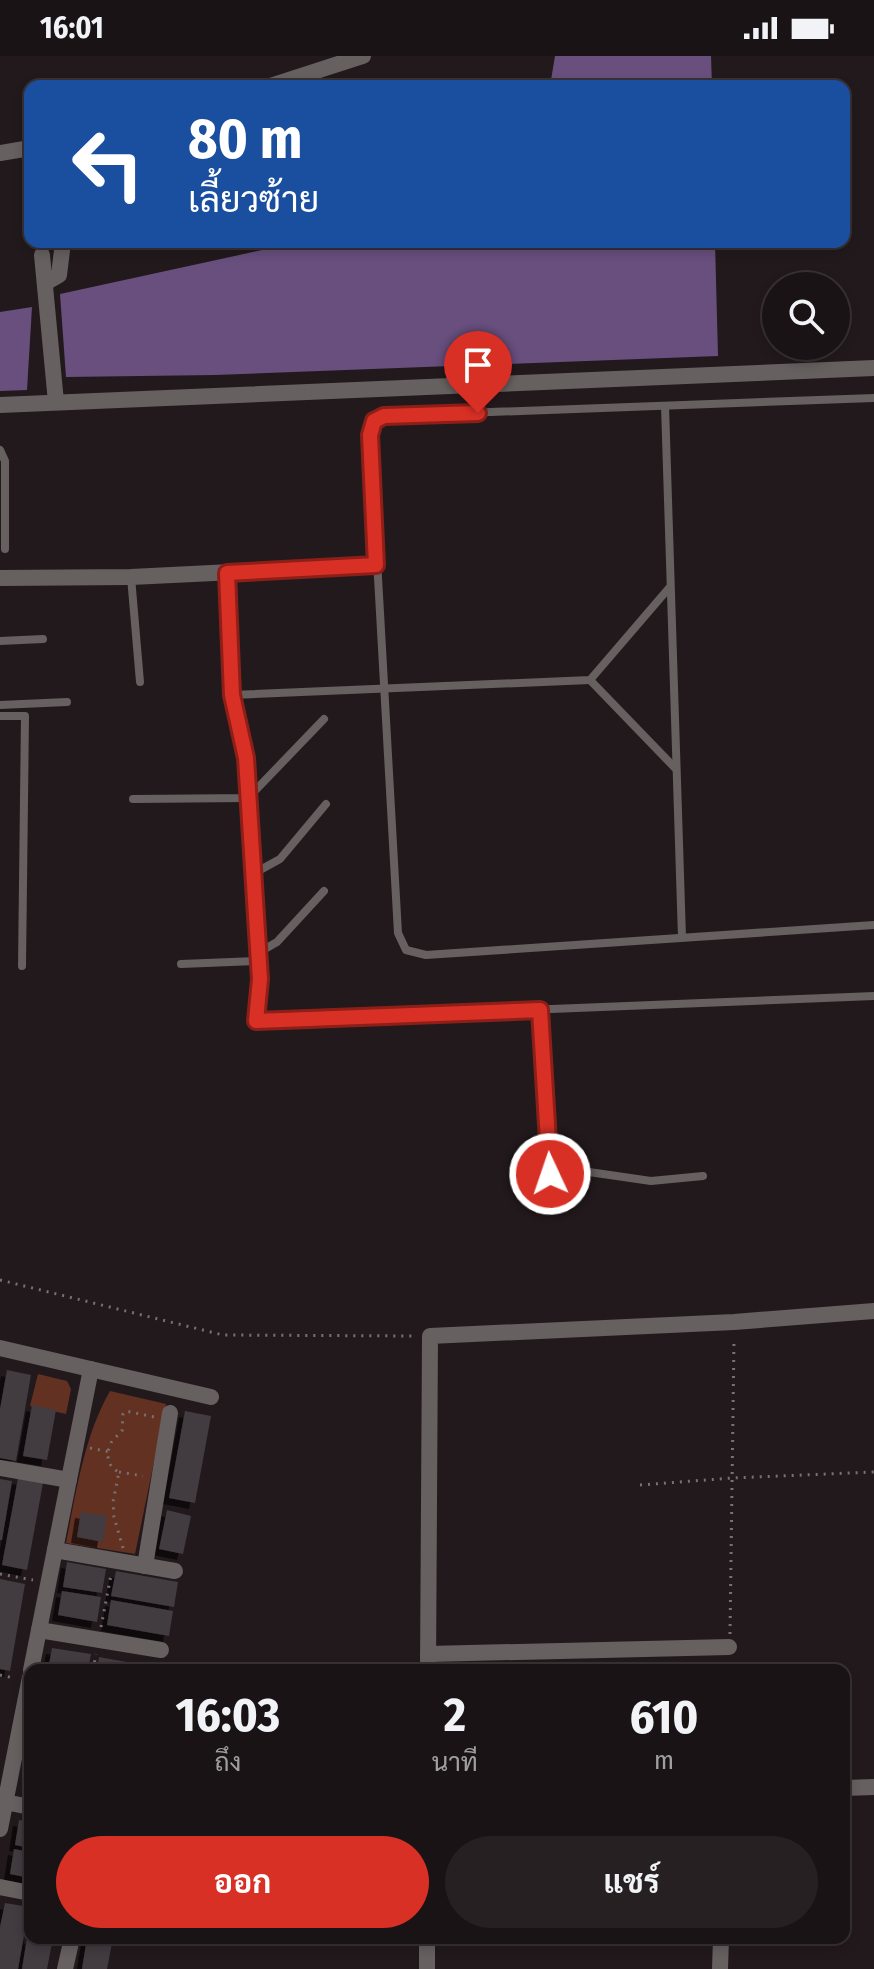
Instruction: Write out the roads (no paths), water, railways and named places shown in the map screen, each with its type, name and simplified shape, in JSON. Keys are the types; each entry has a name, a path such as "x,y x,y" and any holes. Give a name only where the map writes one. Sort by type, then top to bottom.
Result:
{"street":[{"path":"289,80 363,56"},
{"path":"0,153 24,149"},
{"path":"45,283 59,275 62,248"},
{"path":"42,255 56,402"},
{"path":"0,405 874,368"},
{"path":"0,578 131,577 376,565"},
{"path":"729,1647 428,1662 430,1336 734,1322 874,1311"},
{"path":"0,1348 211,1397"},
{"path":"32,1664 91,1369"},
{"path":"145,1566 169,1416"},
{"path":"0,1468 69,1480"},
{"path":"55,1550 175,1571"},
{"path":"39,1630 161,1650"},
{"path":"0,1829 24,1726"},
{"path":"850,1788 874,1787"},
{"path":"5,1802 24,1806"},
{"path":"0,1887 24,1892"},
{"path":"65,1969 71,1944"},
{"path":"427,1944 427,1969"},
{"path":"720,1969 721,1944"}],"lane":[{"path":"874,398 384,416 374,421 370,435 398,933 406,950 426,955 874,925"},
{"path":"665,406 682,937"},
{"path":"0,450 5,461 5,549"},
{"path":"227,573 232,695 246,758 258,957 256,1021 874,996"},
{"path":"131,577 140,682"},
{"path":"232,695 590,680 669,587"},
{"path":"0,641 43,639"},
{"path":"590,680 676,769"},
{"path":"0,705 67,702"},
{"path":"0,716 25,716 22,966"},
{"path":"133,799 248,798 324,719"},
{"path":"253,874 280,859 326,804"},
{"path":"181,964 258,957 277,942 324,891"},
{"path":"540,1010 550,1174 589,1172 651,1181 703,1176"}]}
